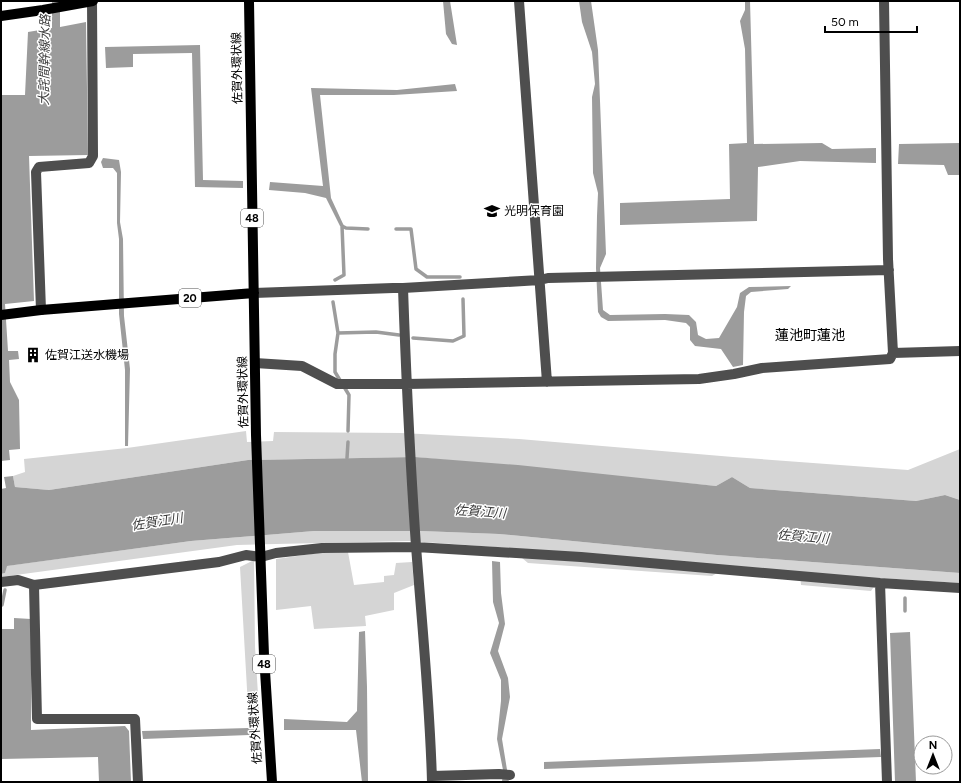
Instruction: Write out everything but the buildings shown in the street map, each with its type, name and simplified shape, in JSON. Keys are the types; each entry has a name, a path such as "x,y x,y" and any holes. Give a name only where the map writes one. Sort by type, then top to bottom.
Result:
{"main road":[{"path":"1,16 65,7 92,1"},
{"name":"佐賀外環状線","path":"249,1 256,435 264,655 272,782"},
{"name":"20","path":"5,314 254,293"}],"street":[{"path":"40,310 36,172 39,167 89,163 93,156 92,1"},
{"path":"519,1 547,382"},
{"path":"255,363 302,366 337,384 406,384 699,378 734,374 762,368 890,359 893,353 889,270 884,1"},
{"path":"254,293 403,288 540,280 548,278 889,270"},
{"path":"403,288 406,384 416,545 428,685 432,779 499,774 510,775"},
{"path":"893,353 960,351"},
{"path":"1,582 18,580 34,585 219,562 246,555 261,557 276,553 322,548 416,545 880,583 960,588"},
{"path":"880,583 887,782"},
{"path":"34,585 37,719 135,719 138,782"}],"shaded area":[{"path":"246,431 247,442 273,441 274,432 401,433 519,439 908,470 960,449 960,500 945,495 916,501 750,488 732,477 716,486 415,457 248,460 49,490 15,487 13,476 25,472 24,459 127,448"},
{"path":"314,531 421,531 499,534 717,555 960,573 960,583 880,578 871,591 801,585 800,573 729,566 712,576 528,563 510,548 409,541 237,545 1,577 1,574 5,573 6,566 191,541"},
{"path":"348,552 354,585 384,582 384,576 394,575 396,563 412,562 414,585 394,593 394,610 365,616 366,626 314,629 311,606 276,610 276,559 318,553"},
{"path":"254,560 255,647 260,726 249,724 240,567"}],"water":[{"name":"大詫間幹線水路","path":"52,1 60,1 60,27 86,22 88,155 29,156 34,301 5,304 8,351 18,351 19,359 9,360 10,382 19,400 20,449 9,450 10,460 1,461 1,95 25,95 28,32 52,28"},
{"path":"443,1 450,1 457,45 452,44 446,34"},
{"path":"579,1 591,1 598,50 606,254 600,268 603,310 610,315 689,315 696,322 698,335 706,339 719,338 737,307 740,293 749,287 791,286 788,289 751,292 746,296 744,312 743,365 733,367 721,349 695,346 690,340 690,327 686,323 665,320 608,321 601,317 598,312 596,268 598,193 593,173 592,97 595,84 592,52 582,22"},
{"path":"745,1 750,1 754,144 822,143 832,149 876,148 876,163 800,161 758,167 757,221 620,225 620,203 730,199 729,144 747,143 745,49 740,21 745,10"},
{"path":"200,45 203,180 243,181 243,188 195,187 192,53 133,54 133,67 106,68 105,47"},
{"path":"455,84 457,91 394,95 320,95 331,198 344,226 340,226 326,198 305,193 269,190 270,182 323,186 311,88 397,90"},
{"path":"960,143 960,175 948,175 944,165 898,164 899,144"},
{"path":"103,158 119,160 121,172 120,222 123,239 124,316 130,369 128,446 125,446 125,370 119,314 117,173 113,168 103,168 101,162"},
{"name":"佐賀江川","path":"415,457 518,465 716,486 732,477 750,488 916,501 945,495 960,500 960,573 717,555 499,534 421,531 314,531 191,541 7,566 5,573 1,574 1,489 6,488 4,477 13,476 15,487 49,490 248,460"},
{"path":"492,561 500,562 501,593 505,624 498,651 508,678 510,697 502,739 509,782 502,782 503,770 497,739 501,701 501,680 490,653 499,623 493,602"},
{"path":"14,618 31,619 31,730 125,726 129,731 131,782 99,782 98,757 1,759 1,629 14,629"},
{"path":"365,631 368,782 362,782 356,730 284,730 284,719 347,722 357,711 359,632"},
{"path":"910,632 914,735 913,775 916,775 916,782 895,782 890,633"},
{"path":"249,728 257,730 249,735 143,739 142,731"},
{"path":"880,749 881,757 544,769 544,762"}],"waterway":[{"path":"335,280 344,275 342,226 346,228 368,229"},
{"path":"396,229 411,229 416,269 427,277 460,277"},
{"path":"413,338 453,341 464,336 463,299"},
{"path":"333,302 338,333 335,354 335,372 349,395 348,431"},
{"path":"338,333 376,332 399,335"},
{"path":"347,458 348,442"},
{"path":"2,605 5,590"},
{"path":"905,598 905,611"}],"place":[{"name":"光明保育園","path":"492,211"},
{"name":"佐賀江送水機場","path":"33,355"}],"district":[{"name":"蓮池町蓮池","path":"810,335"}]}
